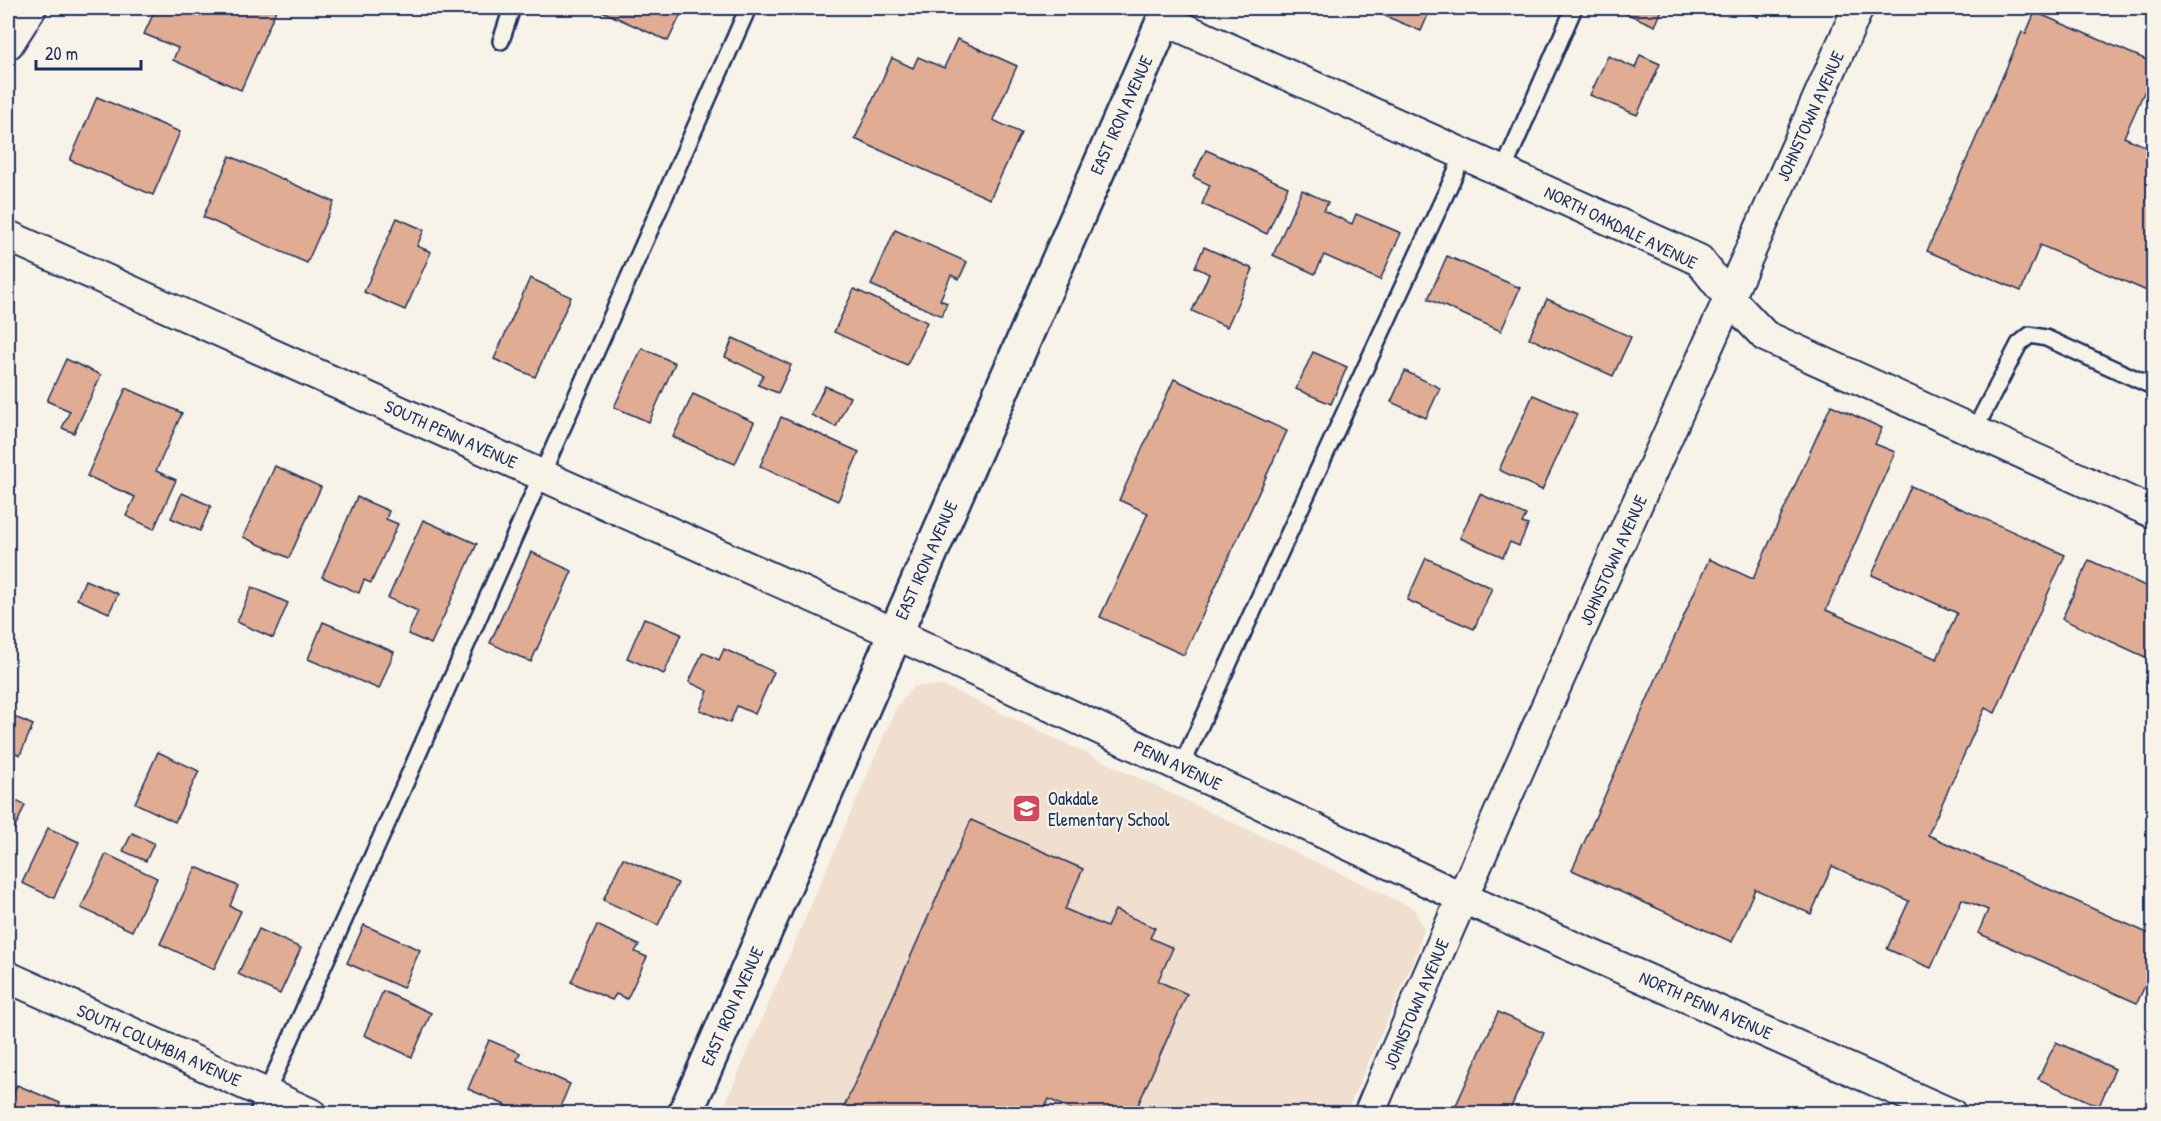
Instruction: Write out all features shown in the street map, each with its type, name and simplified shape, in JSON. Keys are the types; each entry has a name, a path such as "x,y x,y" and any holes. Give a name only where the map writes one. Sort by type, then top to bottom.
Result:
{"street":[{"path":"8,44 31,8"},
{"name":"JOHNSTOWN AVENUE","path":"1369,1113 1461,897 1858,8"},
{"name":"NORTH OAKDALE AVENUE","path":"1156,11 1699,260 1730,299 1765,336 2154,513"},
{"name":"EAST IRON AVENUE","path":"685,1113 894,633 1156,11"},
{"name":"SOUTH PENN AVENUE","path":"8,236 894,633"},
{"name":"PENN AVENUE","path":"894,633 1461,897"},
{"name":"NORTH PENN AVENUE","path":"1461,897 1950,1113"},
{"name":"SOUTH COLUMBIA AVENUE","path":"8,977 262,1103 311,1113"}],"lane":[{"path":"501,41 512,8"},
{"path":"262,1103 748,8"},
{"path":"1503,171 1574,8"},
{"path":"1181,766 1464,154"},
{"path":"1974,431 2019,344 2030,335 2046,338 2154,387"}],"shaded area":[{"name":"Oakdale Elementary School","path":"914,686 944,686 1413,908 1424,929 1417,952 1346,1113 721,1114 896,708"}],"building":[{"path":"156,8 277,8 241,90 173,60 178,48 144,34"},
{"path":"595,8 684,8 668,41"},
{"path":"1366,8 1431,8 1421,31"},
{"path":"1614,8 1663,8 1655,26"},
{"path":"1739,8 1762,8 1758,17"},
{"path":"2035,12 2154,63 2154,70 2124,137 2154,150 2154,294 2040,245 2021,291 1927,251 2022,32 2026,33"},
{"path":"957,39 1017,66 993,120 1021,133 990,199 855,139 892,58 913,68 918,57 944,68"},
{"path":"1640,55 1660,64 1637,115 1590,95 1608,56 1635,68"},
{"path":"97,97 180,132 153,195 70,160"},
{"path":"1206,150 1288,187 1267,234 1202,204 1210,185 1193,177"},
{"path":"230,156 334,202 307,263 203,217"},
{"path":"1302,190 1328,202 1324,211 1352,224 1356,214 1401,233 1380,280 1324,255 1315,274 1273,255"},
{"path":"397,218 424,230 417,246 431,252 405,310 364,292"},
{"path":"895,230 967,262 959,279 951,275 940,300 947,303 942,316 871,285"},
{"path":"1204,247 1253,269 1227,327 1192,311 1209,274 1195,267"},
{"path":"1447,256 1520,288 1501,331 1428,299"},
{"path":"530,278 571,297 535,377 494,359"},
{"path":"854,289 927,322 907,365 834,332"},
{"path":"1547,299 1631,337 1613,376 1529,338"},
{"path":"733,338 791,365 778,393 758,385 763,375 725,357"},
{"path":"642,348 675,363 649,422 614,407"},
{"path":"1313,352 1347,367 1331,404 1296,389"},
{"path":"66,359 101,375 74,433 62,428 70,411 47,401"},
{"path":"1405,371 1440,388 1426,418 1391,402"},
{"path":"1174,379 1287,431 1184,655 1100,617 1148,513 1119,500"},
{"path":"825,386 850,397 836,427 811,415"},
{"path":"126,388 182,413 156,471 176,480 154,529 126,516 135,497 87,476"},
{"path":"693,394 754,422 735,464 673,437"},
{"path":"1533,395 1577,414 1542,490 1499,470"},
{"path":"1831,405 1882,428 1875,444 1895,452 1826,610 1937,659 1957,613 1872,575 1911,486 2065,555 1995,713 1985,708 1928,835 2154,936 2154,966 2137,1003 1978,933 1988,910 1962,899 1931,968 1887,949 1909,901 1832,866 1811,914 1755,889 1732,942 1572,870 1709,559 1753,579"},
{"path":"781,417 859,452 838,501 760,466"},
{"path":"275,466 321,487 289,558 243,537"},
{"path":"182,493 211,506 200,531 171,518"},
{"path":"1480,494 1526,515 1522,523 1528,525 1519,546 1510,542 1503,557 1460,538"},
{"path":"357,497 389,511 386,519 398,524 371,583 364,580 359,593 322,577"},
{"path":"423,520 477,544 431,644 408,634 418,611 388,598"},
{"path":"531,552 572,571 531,662 490,643"},
{"path":"1426,558 1492,588 1474,629 1407,600"},
{"path":"2089,560 2154,590 2154,661 2062,619"},
{"path":"85,580 118,594 109,613 77,599"},
{"path":"252,587 288,603 273,638 237,622"},
{"path":"644,618 681,634 664,674 627,658"},
{"path":"323,622 394,652 379,689 308,659"},
{"path":"724,649 774,672 755,714 737,706 730,723 700,710 708,691 689,682 703,652 719,660"},
{"path":"8,714 33,725 20,755 8,750"},
{"path":"158,752 199,771 175,822 135,803"},
{"path":"8,797 25,805 8,844"},
{"path":"971,820 1083,869 1065,909 1107,927 1115,910 1155,928 1150,938 1173,948 1158,981 1187,994 1134,1114 1080,1114 1049,1099 1042,1114 841,1114"},
{"path":"48,828 79,842 54,898 22,883"},
{"path":"132,833 154,843 146,861 123,851"},
{"path":"106,854 157,878 132,931 81,908"},
{"path":"623,858 678,883 658,925 603,900"},
{"path":"196,867 238,886 230,906 241,911 214,969 160,944"},
{"path":"364,925 420,950 403,988 347,963"},
{"path":"597,925 639,945 635,952 647,957 627,999 616,994 612,1000 571,982"},
{"path":"259,929 301,948 280,994 238,974"},
{"path":"383,991 431,1013 412,1057 364,1035"},
{"path":"1498,1012 1544,1033 1508,1114 1452,1114"},
{"path":"489,1040 520,1053 517,1060 570,1084 557,1114 526,1114 468,1089"},
{"path":"2056,1042 2115,1069 2099,1106 2038,1079"},
{"path":"17,1085 60,1103 56,1114 8,1114 8,1107"}],"place":[{"name":"Oakdale Elementary School","path":"1027,808"}]}
